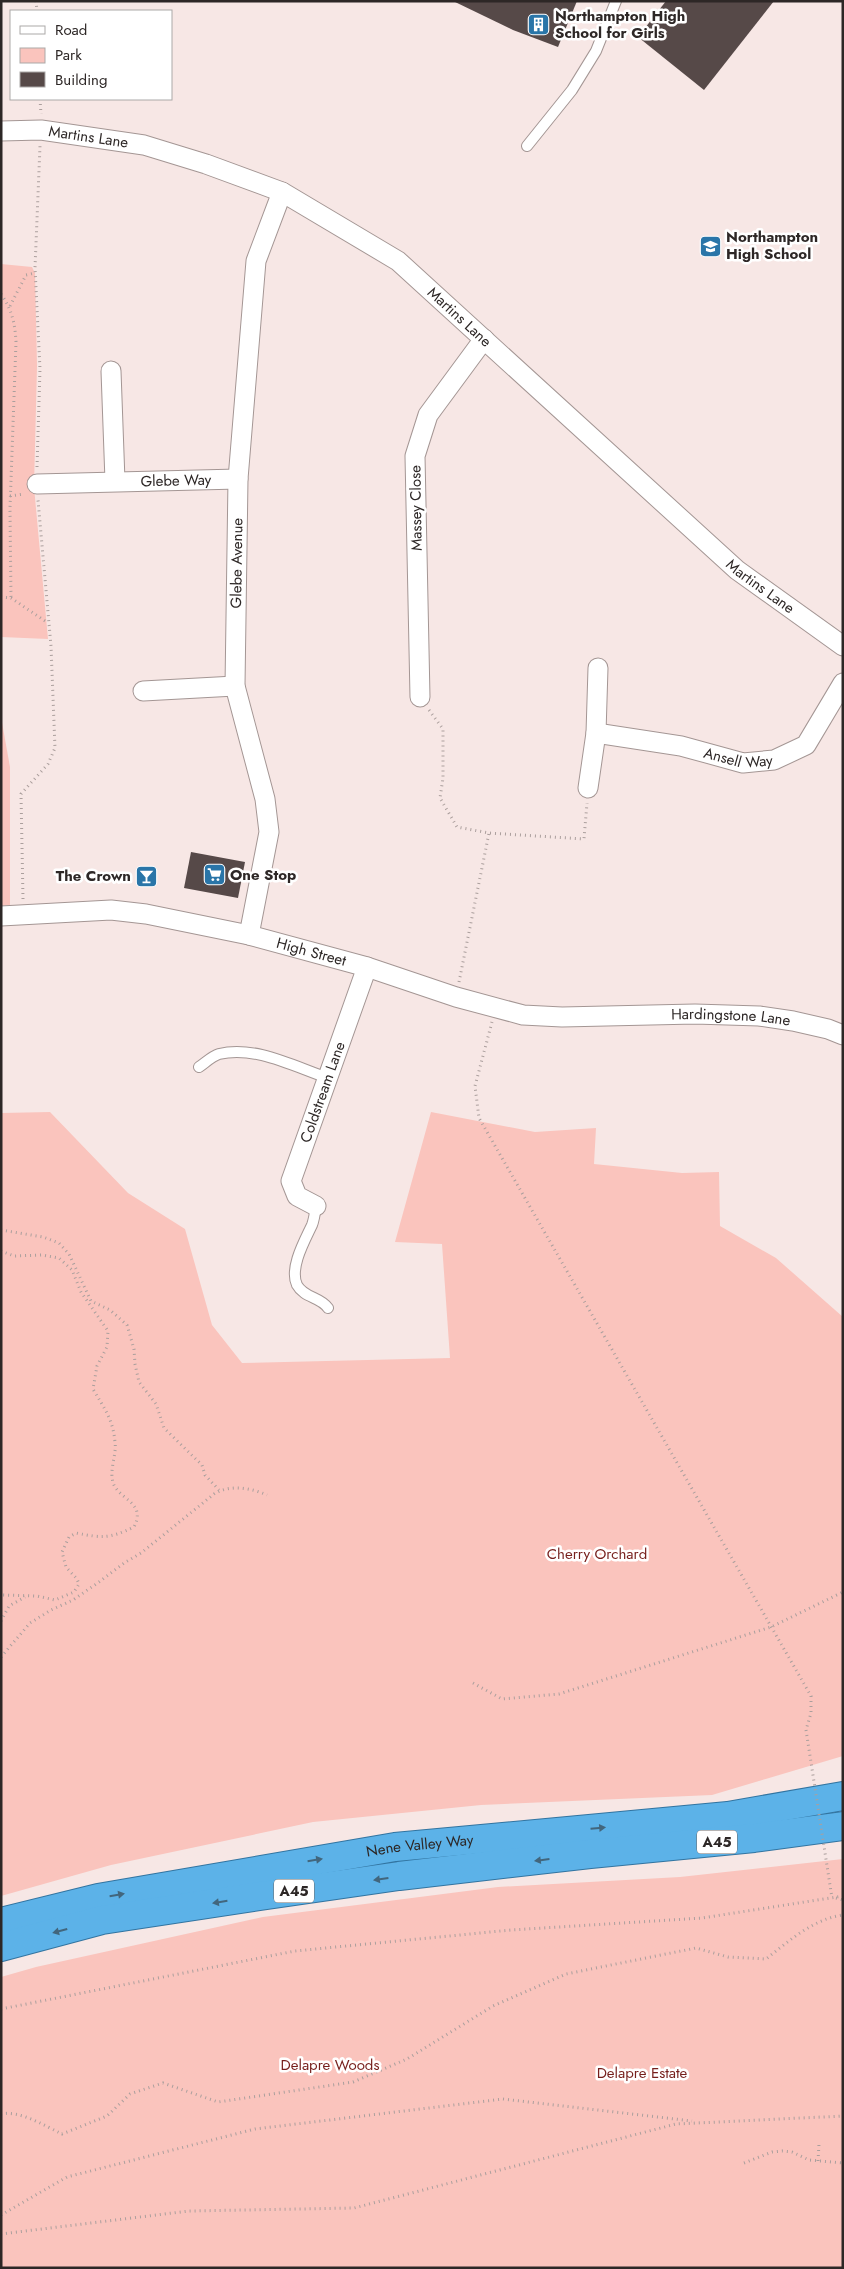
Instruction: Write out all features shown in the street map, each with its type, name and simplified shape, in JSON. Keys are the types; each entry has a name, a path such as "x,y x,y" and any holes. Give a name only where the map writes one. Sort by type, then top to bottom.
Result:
{"highway":[{"path":"728,1816 843,1781"},
{"name":"Nene Valley Way","path":"1,1922 98,1898 395,1847 728,1816 843,1796"},
{"name":"Nene Valley Way","path":"1,1947 102,1920 399,1876 590,1854 754,1838 843,1826"},
{"path":"590,1854 750,1852 843,1839"}],"street":[{"name":"Martins Lane","path":"1,131 41,130 144,145 206,164 282,192 398,261 737,570 843,646"},
{"name":"Glebe Avenue","path":"249,935 269,832 265,799 235,686 238,479 256,262 282,192"},
{"name":"Massey Close","path":"420,697 415,456 428,415 484,339"},
{"path":"111,371 115,481"},
{"name":"Glebe Way","path":"37,484 238,479"},
{"path":"588,788 596,733 598,668"},
{"name":"Ansell Way","path":"596,733 681,746 743,764 774,760 806,745 843,683"},
{"path":"143,691 235,686"},
{"name":"High Street","path":"1,916 111,910 146,914 249,935 367,967 456,997 523,1015 616,1016"},
{"name":"Coldstream Lane","path":"316,1206 297,1196 292,1181 367,967"},
{"name":"Hardingstone Lane","path":"616,1016 695,1014 759,1016 802,1023 828,1029 843,1035"}],"lane":[{"path":"527,146 572,90 596,51 616,1"},
{"path":"199,1067 217,1055 237,1052 263,1055 328,1078"},
{"path":"316,1206 312,1225 300,1246 295,1276 297,1285 304,1293 320,1301 328,1308"}],"path":[{"path":"23,915 21,794 48,764 55,748 49,623 37,484 40,369 35,272 41,130 40,100"},
{"path":"10,307 26,275 35,272"},
{"path":"1,294 10,307 14,320 16,342 10,508 12,598"},
{"path":"1,597 12,598 49,623"},
{"path":"420,697 443,729 443,778 440,798 457,827 489,833 584,839 588,788"},
{"path":"456,997 489,833"},
{"path":"491,1026 475,1086 479,1118 811,1696 811,1713 806,1730 832,1898"},
{"path":"1,1230 43,1237 59,1244 69,1254 91,1301 110,1310 127,1326 134,1349 139,1382 156,1404 164,1428 202,1465 205,1475 219,1490"},
{"path":"1,1251 14,1256 46,1256 64,1261 74,1273 80,1292 87,1304 106,1327 109,1337 107,1347 96,1371 93,1389 111,1420 115,1442 114,1484 134,1504 137,1510 135,1526 120,1534 103,1538 76,1533 68,1537 62,1552 66,1567 79,1584 77,1589 69,1596 55,1600 30,1596 1,1595"},
{"path":"1,1658 30,1623 50,1610 73,1600 100,1582 124,1563 141,1553 194,1508 219,1490 233,1488 254,1490 266,1495"},
{"path":"473,1683 502,1699 559,1694 771,1627 843,1592"},
{"path":"1,1621 9,1606 20,1598 30,1596"},
{"path":"1,2009 295,1951 511,1930 702,1918 832,1898 843,1898"},
{"path":"1,2114 7,2113 30,2119 62,2134 107,2116 130,2094 163,2083 218,2102 353,2082 407,2059 493,2006 566,1974 696,1948 728,1957 766,1959 796,1935 828,1917 843,1915"},
{"path":"1,2215 68,2177 255,2129 503,2099 703,2122"},
{"path":"1,2234 189,2211 354,2208 676,2124 843,2116"},
{"path":"818,2161 819,2144"},
{"path":"744,2163 772,2152 782,2151 792,2152 800,2157 818,2161 843,2163"}],"green space":[{"path":"1,264 32,267 35,273 37,366 34,487 48,639 1,637"},
{"path":"1,717 10,767 10,905 1,906"},
{"name":"Cherry Orchard","path":"50,1112 128,1193 185,1229 212,1325 242,1363 450,1358 442,1244 395,1242 431,1112 535,1132 596,1128 594,1164 682,1173 719,1172 720,1226 776,1258 843,1317 843,1756 712,1795 481,1805 313,1822 111,1865 1,1896 1,1113"},
{"name":"Delapre Woods","path":"843,1859 843,2268 1,2268 1,1977 36,1967 263,1917 498,1887 680,1877"}],"building":[{"name":"Northampton High School for Girls","path":"453,1 577,1 558,47 513,30"},
{"path":"666,1 774,1 704,90 638,37"},
{"name":"One Stop","path":"191,852 245,862 238,898 184,888"}],"place":[{"name":"Northampton High School for Girls","path":"539,25"},
{"name":"Northampton High School","path":"710,246"},
{"name":"One Stop","path":"214,875"},
{"name":"The Crown","path":"147,876"}],"park label":[{"name":"Delapre Estate","path":"642,2073"}]}
